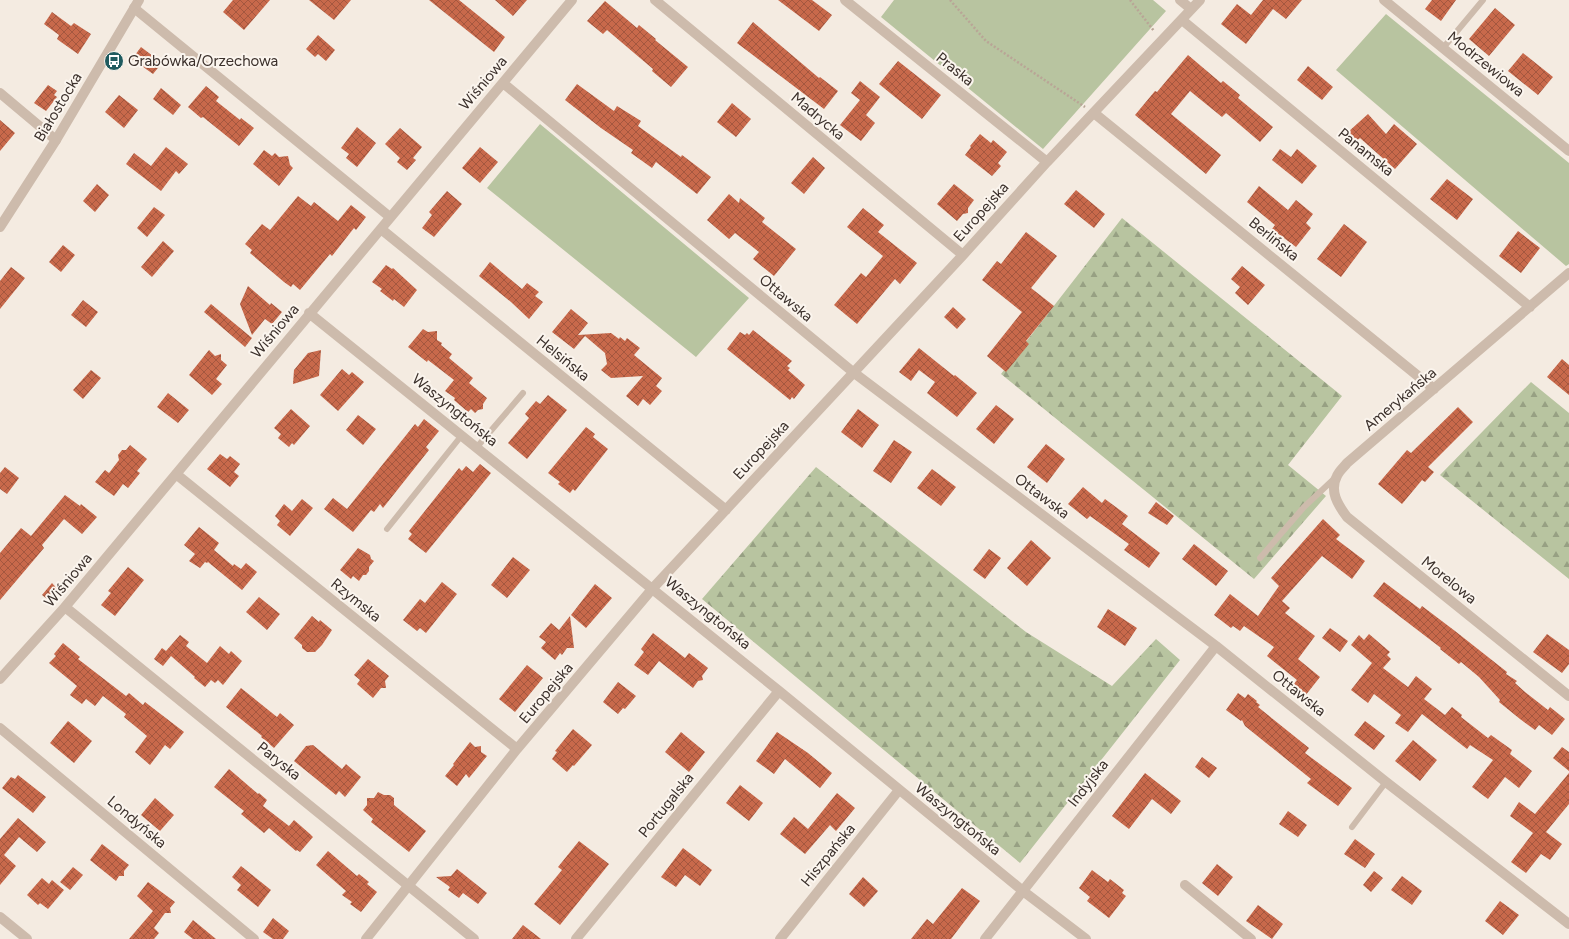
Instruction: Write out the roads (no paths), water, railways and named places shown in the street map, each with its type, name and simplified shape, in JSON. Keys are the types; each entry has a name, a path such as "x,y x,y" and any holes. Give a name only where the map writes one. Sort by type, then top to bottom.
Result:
{"street":[{"name":"Wiśniowa","path":"0,679 65,607 572,0"},
{"name":"Madrycka","path":"655,0 963,255"},
{"name":"Praska","path":"845,0 1047,162"},
{"path":"1180,0 1191,9"},
{"name":"Europejska","path":"366,939 517,750 653,588 963,255 1047,162 1200,0"},
{"name":"Modrzewiowa","path":"1384,0 1569,151"},
{"path":"136,4 390,217"},
{"name":"Białostocka","path":"0,227 56,140 136,4"},
{"name":"Panamska","path":"1182,20 1530,307"},
{"name":"Ottawska","path":"503,83 853,372 1216,646 1386,782 1569,924"},
{"path":"0,94 56,140"},
{"name":"Berlińska","path":"1094,112 1434,389"},
{"name":"Helsińska","path":"381,229 726,510"},
{"name":"Amerykańska","path":"1337,476 1347,463 1569,273"},
{"name":"Waszyngtońska","path":"310,313 779,690 1023,891 1086,939"},
{"name":"Rzymska","path":"176,474 517,750"},
{"name":"Morelowa","path":"1337,476 1333,492 1339,506 1347,517 1569,696"},
{"name":"Paryska","path":"65,607 474,939"},
{"name":"Indyjska","path":"985,939 1216,646"},
{"name":"Portugalska","path":"576,939 779,690"},
{"name":"Londyńska","path":"0,728 254,939"},
{"name":"Hiszpańska","path":"780,939 899,790"},
{"path":"1185,885 1251,939"},
{"path":"0,917 27,939"}],"lane":[{"path":"1443,48 1483,0"},
{"path":"477,447 523,393"},
{"path":"387,529 462,435"},
{"name":"Amerykańska","path":"1260,558 1304,507 1337,476"},
{"path":"1352,826 1386,782"}],"place":[{"name":"Grabówka/Orzechowa","path":"114,61"}]}
